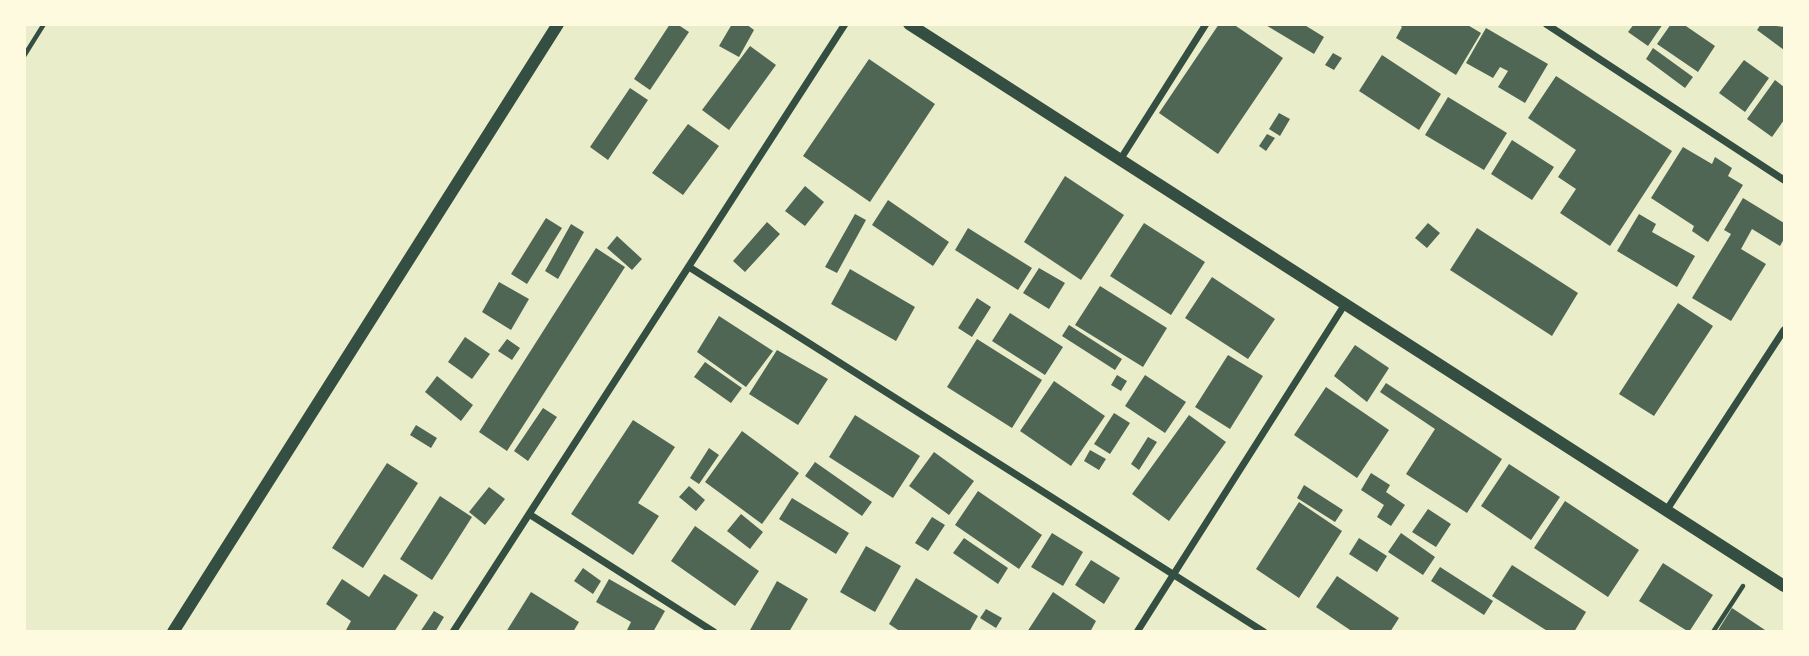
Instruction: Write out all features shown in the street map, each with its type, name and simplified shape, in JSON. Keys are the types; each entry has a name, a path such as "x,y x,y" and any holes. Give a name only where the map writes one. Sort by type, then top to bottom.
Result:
{"street":[{"path":"173,632 558,24"},
{"path":"453,632 845,24"},
{"path":"909,24 1784,586"},
{"path":"1120,160 1206,24"},
{"path":"1546,24 1784,180"},
{"path":"689,267 1264,632"},
{"path":"1137,632 1345,304"},
{"path":"1667,511 1784,330"},
{"path":"529,514 714,632"}],"path":[{"path":"24,56 44,24"},
{"path":"1713,632 1756,568"}],"building":[{"path":"670,24 677,24 689,32 650,90 634,79"},
{"path":"732,24 746,24 754,30 739,57 719,46"},
{"path":"1219,24 1233,24 1283,58 1218,154 1159,113"},
{"path":"1264,24 1303,24 1324,37 1314,54"},
{"path":"1398,24 1466,24 1481,33 1456,75 1396,38 1402,27"},
{"path":"1634,24 1663,24 1648,46 1628,32"},
{"path":"1671,24 1683,24 1715,46 1698,72 1657,44"},
{"path":"1761,24 1784,27 1784,50 1757,30"},
{"path":"1486,28 1548,64 1525,103 1498,87 1508,71 1500,67 1493,78 1466,63"},
{"path":"750,46 776,65 729,130 702,110"},
{"path":"1653,48 1693,77 1685,88 1646,59"},
{"path":"1333,53 1342,58 1334,70 1325,65"},
{"path":"1382,55 1441,94 1419,130 1359,91"},
{"path":"869,59 935,104 870,202 803,156"},
{"path":"1744,60 1769,78 1745,112 1719,93"},
{"path":"1556,76 1672,151 1610,246 1560,213 1576,189 1558,177 1576,150 1528,118"},
{"path":"1775,80 1784,87 1784,120 1772,137 1747,119"},
{"path":"630,88 648,100 608,160 590,147"},
{"path":"1448,97 1507,133 1484,170 1425,135"},
{"path":"1279,113 1290,119 1280,136 1269,129"},
{"path":"688,124 719,146 683,195 652,173"},
{"path":"1267,134 1275,138 1266,151 1259,146"},
{"path":"1512,140 1554,167 1532,200 1491,174"},
{"path":"1683,147 1712,164 1715,157 1732,168 1728,176 1743,185 1708,242 1692,231 1694,226 1651,198"},
{"path":"1065,176 1124,215 1081,280 1024,242"},
{"path":"805,186 824,202 805,226 785,211"},
{"path":"1743,198 1784,223 1784,239 1780,246 1752,229 1741,249 1766,264 1731,321 1692,298 1731,234 1724,230"},
{"path":"888,200 949,242 933,266 872,225"},
{"path":"855,214 866,220 837,273 825,267"},
{"path":"1639,214 1656,224 1652,232 1695,256 1677,287 1617,251"},
{"path":"546,218 562,228 527,284 511,274"},
{"path":"767,222 780,234 745,272 733,261"},
{"path":"1144,223 1205,262 1171,315 1110,276"},
{"path":"1428,223 1440,233 1427,248 1415,238"},
{"path":"571,224 584,232 558,279 545,271"},
{"path":"968,228 1032,268 1018,290 955,250"},
{"path":"1477,228 1578,293 1552,336 1450,270"},
{"path":"617,236 642,259 632,270 607,248"},
{"path":"596,248 625,267 507,451 479,432"},
{"path":"1039,268 1065,283 1049,309 1023,293"},
{"path":"850,269 915,307 896,341 831,304"},
{"path":"1212,277 1275,319 1248,359 1185,318"},
{"path":"499,282 529,299 511,330 482,312"},
{"path":"1100,286 1167,328 1143,367 1075,325"},
{"path":"977,298 991,307 972,337 958,328"},
{"path":"1678,303 1713,326 1654,416 1619,394"},
{"path":"1010,313 1063,347 1045,375 992,341"},
{"path":"719,316 773,351 746,387 697,352"},
{"path":"1069,325 1122,359 1115,370 1062,336"},
{"path":"465,337 490,354 472,379 448,362"},
{"path":"507,339 520,348 512,360 498,351"},
{"path":"977,339 1042,380 1012,428 947,387"},
{"path":"1355,345 1389,368 1367,402 1334,376"},
{"path":"777,350 828,379 798,425 749,394"},
{"path":"1228,355 1263,376 1230,429 1195,407"},
{"path":"705,362 742,388 731,403 694,377"},
{"path":"1117,375 1127,381 1121,391 1111,385"},
{"path":"1145,375 1186,402 1165,433 1125,406"},
{"path":"437,376 473,405 461,421 425,392"},
{"path":"1054,381 1105,416 1071,466 1020,431"},
{"path":"1386,383 1502,459 1467,513 1406,474 1435,429 1380,392"},
{"path":"1326,387 1389,430 1357,478 1294,435"},
{"path":"543,408 557,417 528,461 514,451"},
{"path":"1114,413 1130,423 1110,454 1094,444"},
{"path":"855,415 920,456 893,498 829,457"},
{"path":"1189,415 1226,442 1169,521 1132,494"},
{"path":"633,420 675,447 638,503 659,516 633,555 571,514"},
{"path":"416,425 437,438 431,448 410,435"},
{"path":"742,431 799,473 762,524 705,482"},
{"path":"1148,437 1157,442 1139,470 1131,464"},
{"path":"709,448 719,455 699,484 690,478"},
{"path":"1090,450 1106,459 1099,470 1084,461"},
{"path":"934,452 974,481 949,515 909,486"},
{"path":"815,462 872,502 862,516 805,476"},
{"path":"387,463 418,483 363,568 332,548"},
{"path":"1509,464 1560,497 1531,540 1481,506"},
{"path":"1371,473 1390,485 1386,492 1405,505 1391,526 1377,517 1384,505 1361,490"},
{"path":"1304,485 1343,510 1335,522 1297,498"},
{"path":"689,486 705,500 696,511 679,497"},
{"path":"489,487 505,499 485,525 469,512"},
{"path":"978,491 1042,535 1019,569 955,525"},
{"path":"440,496 472,517 432,580 400,559"},
{"path":"792,498 849,533 836,554 779,519"},
{"path":"1565,501 1639,550 1608,597 1534,548"},
{"path":"1299,502 1342,531 1299,598 1256,569"},
{"path":"1428,509 1451,524 1436,547 1412,532"},
{"path":"741,514 763,532 750,549 727,531"},
{"path":"932,517 945,525 928,551 915,543"},
{"path":"695,526 759,571 735,606 671,561"},
{"path":"1052,533 1083,552 1063,586 1031,567"},
{"path":"1401,533 1435,557 1423,575 1388,552"},
{"path":"964,538 1008,568 998,584 953,553"},
{"path":"1359,538 1387,556 1377,572 1349,554"},
{"path":"866,546 901,566 875,612 840,592"},
{"path":"1091,560 1120,578 1104,604 1075,585"},
{"path":"1663,563 1713,595 1689,632 1639,601"},
{"path":"1512,565 1586,612 1574,632 1549,632 1492,596"},
{"path":"1440,567 1493,601 1484,615 1431,581"},
{"path":"583,568 601,581 593,594 574,581"},
{"path":"384,574 418,595 394,632 345,632 351,621 326,604 342,579 369,597"},
{"path":"1337,576 1399,618 1390,632 1353,632 1316,607"},
{"path":"916,578 978,616 969,632 901,632 889,624"},
{"path":"609,579 665,611 653,632 626,632 631,622 596,602"},
{"path":"777,581 808,599 789,632 749,632"},
{"path":"531,592 579,622 573,632 506,632"},
{"path":"1053,592 1096,621 1090,632 1027,632"},
{"path":"1732,608 1768,632 1717,632"},
{"path":"986,609 1002,618 996,628 980,618"},
{"path":"434,611 444,617 435,632 420,632"}]}
